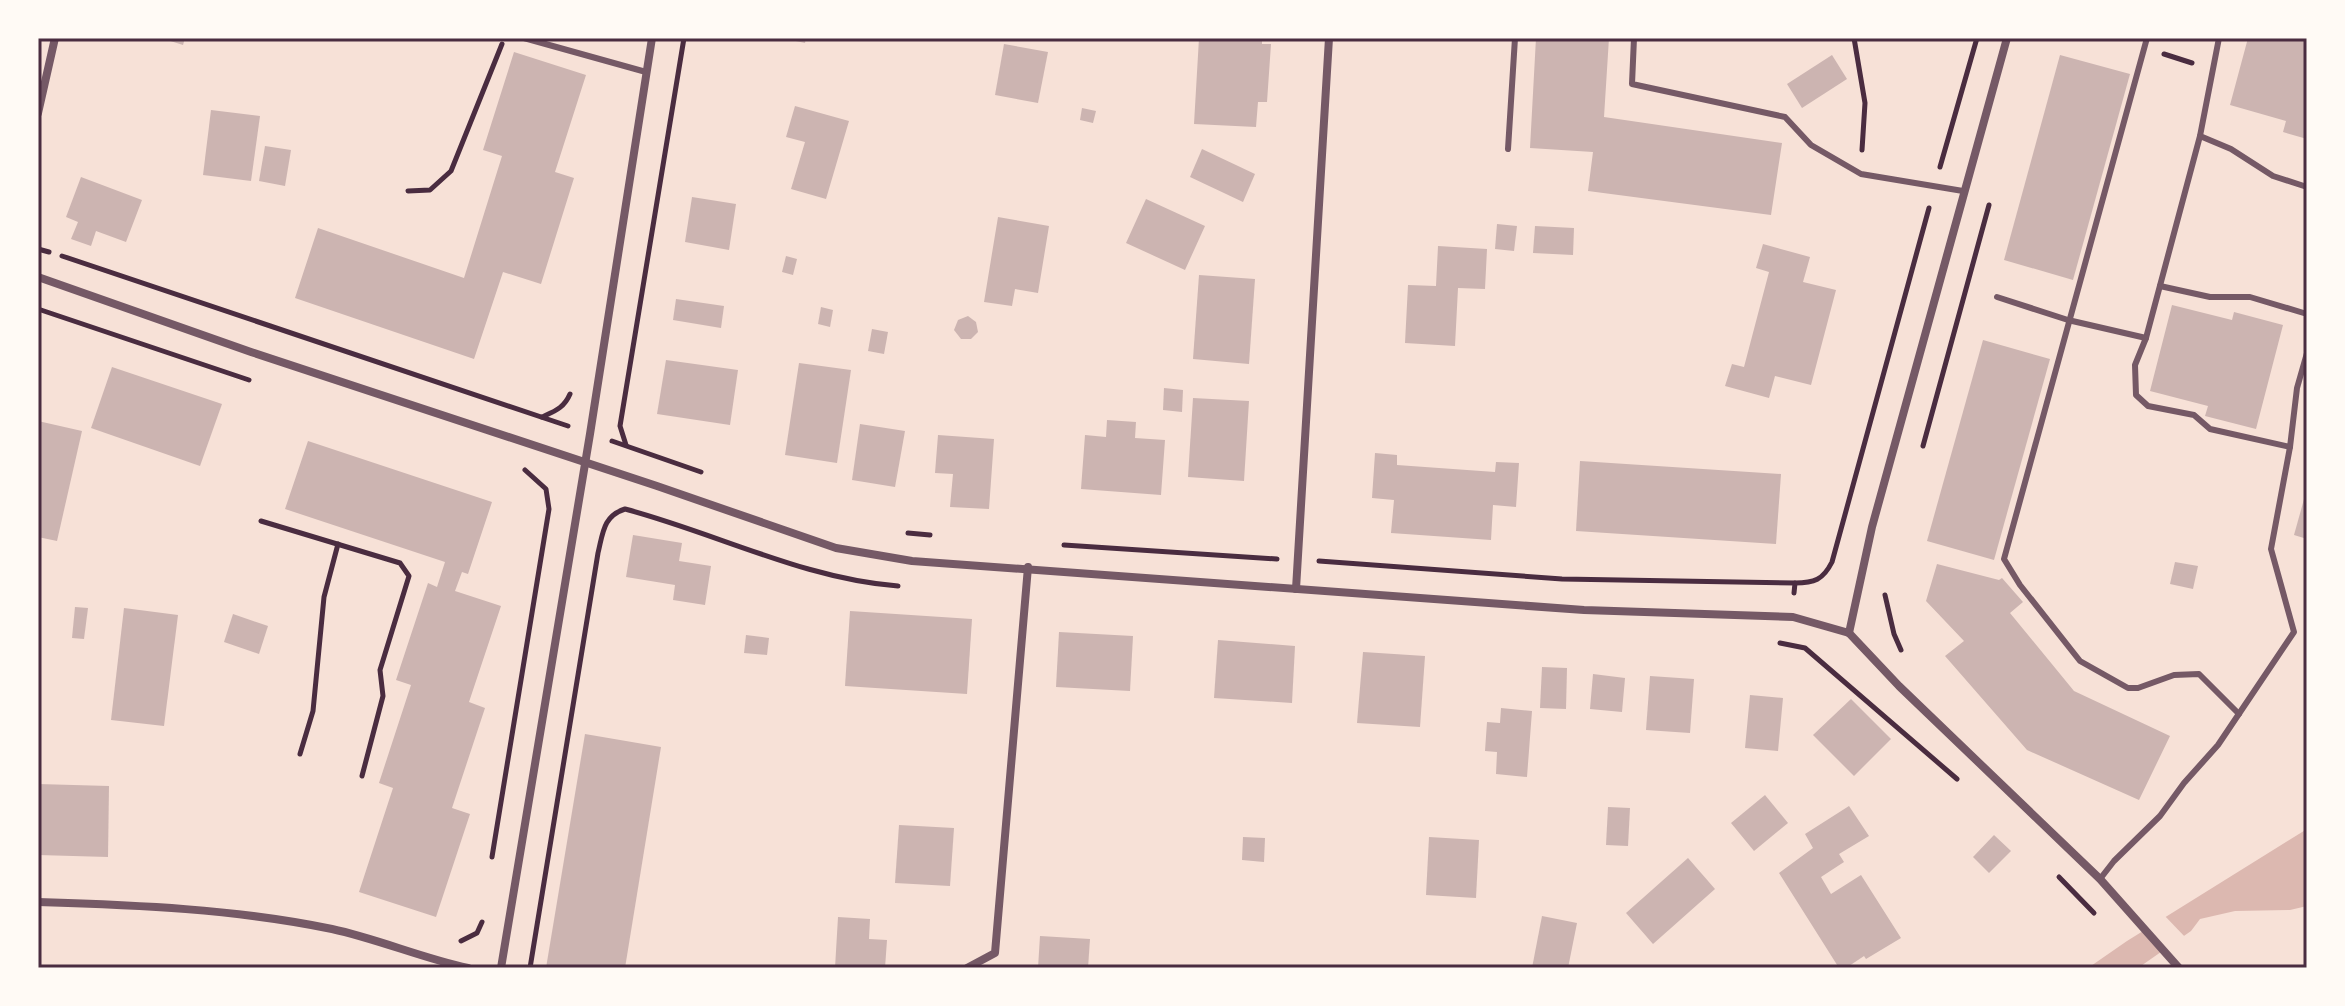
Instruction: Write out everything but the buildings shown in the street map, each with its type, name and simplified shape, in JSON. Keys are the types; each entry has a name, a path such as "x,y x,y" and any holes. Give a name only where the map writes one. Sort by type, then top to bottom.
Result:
{"street":[{"path":"38,113 55,38"},
{"path":"501,968 652,38"},
{"path":"1296,589 1329,38"},
{"path":"1849,633 1872,527 2007,38"},
{"path":"38,277 251,352 836,548 912,561 1028,567 1584,610 1793,617 1849,633 1899,686 2100,879 2179,968"},
{"path":"967,968 995,953 1028,567"},
{"path":"38,902 187,910 334,929 468,968"}],"lane":[{"path":"524,38 646,72"},
{"path":"1508,149 1515,38"},
{"path":"1634,38 1632,84 1785,117 1811,145 1861,174 1963,191"},
{"path":"2219,38 2200,136 2146,338 2135,365 2136,395 2148,406 2194,415 2210,429 2290,447"},
{"path":"2144,39 2004,559 2020,585 2080,661 2128,688 2138,688 2174,675 2199,674 2239,714"},
{"path":"2200,136 2231,149 2273,176 2307,187"},
{"path":"2160,286 2210,297 2250,297 2307,314"},
{"path":"1997,297 2068,320 2146,338"},
{"path":"2100,879 2160,816 2218,745 2294,632 2271,549 2290,447 2297,388 2307,353"}],"path":[{"path":"408,191 430,190 451,171 504,38"},
{"path":"626,446 620,426 684,38"},
{"path":"1854,38 1865,103 1861,174"},
{"path":"1055,544 1562,579 1795,583 1819,580 1832,562 1977,38"},
{"path":"2144,39 2162,54 2212,69"},
{"path":"1922,448 1991,200"},
{"path":"38,249 707,474"},
{"path":"38,309 254,382"},
{"path":"490,869 549,509 549,496 541,482 513,466"},
{"path":"530,968 598,553 605,522 613,513 625,509 651,516 840,577 911,587"},
{"path":"261,521 400,563 409,576 380,670 383,696 362,776"},
{"path":"897,532 943,536"},
{"path":"300,754 313,711 324,597 338,544"},
{"path":"1793,617 1795,583"},
{"path":"1885,589 1894,634 1907,661"},
{"path":"1772,642 1805,648 1967,789"},
{"path":"2053,871 2097,916"},
{"path":"441,962 444,945 466,940 477,933 484,911"}],"shaded area":[{"path":"2307,829 2307,906 2290,910 2235,911 2200,919 2191,931 2138,968 2088,968 2127,941"}],"pier":[{"path":"2163,914 2187,939 2166,953 2143,927"}]}
